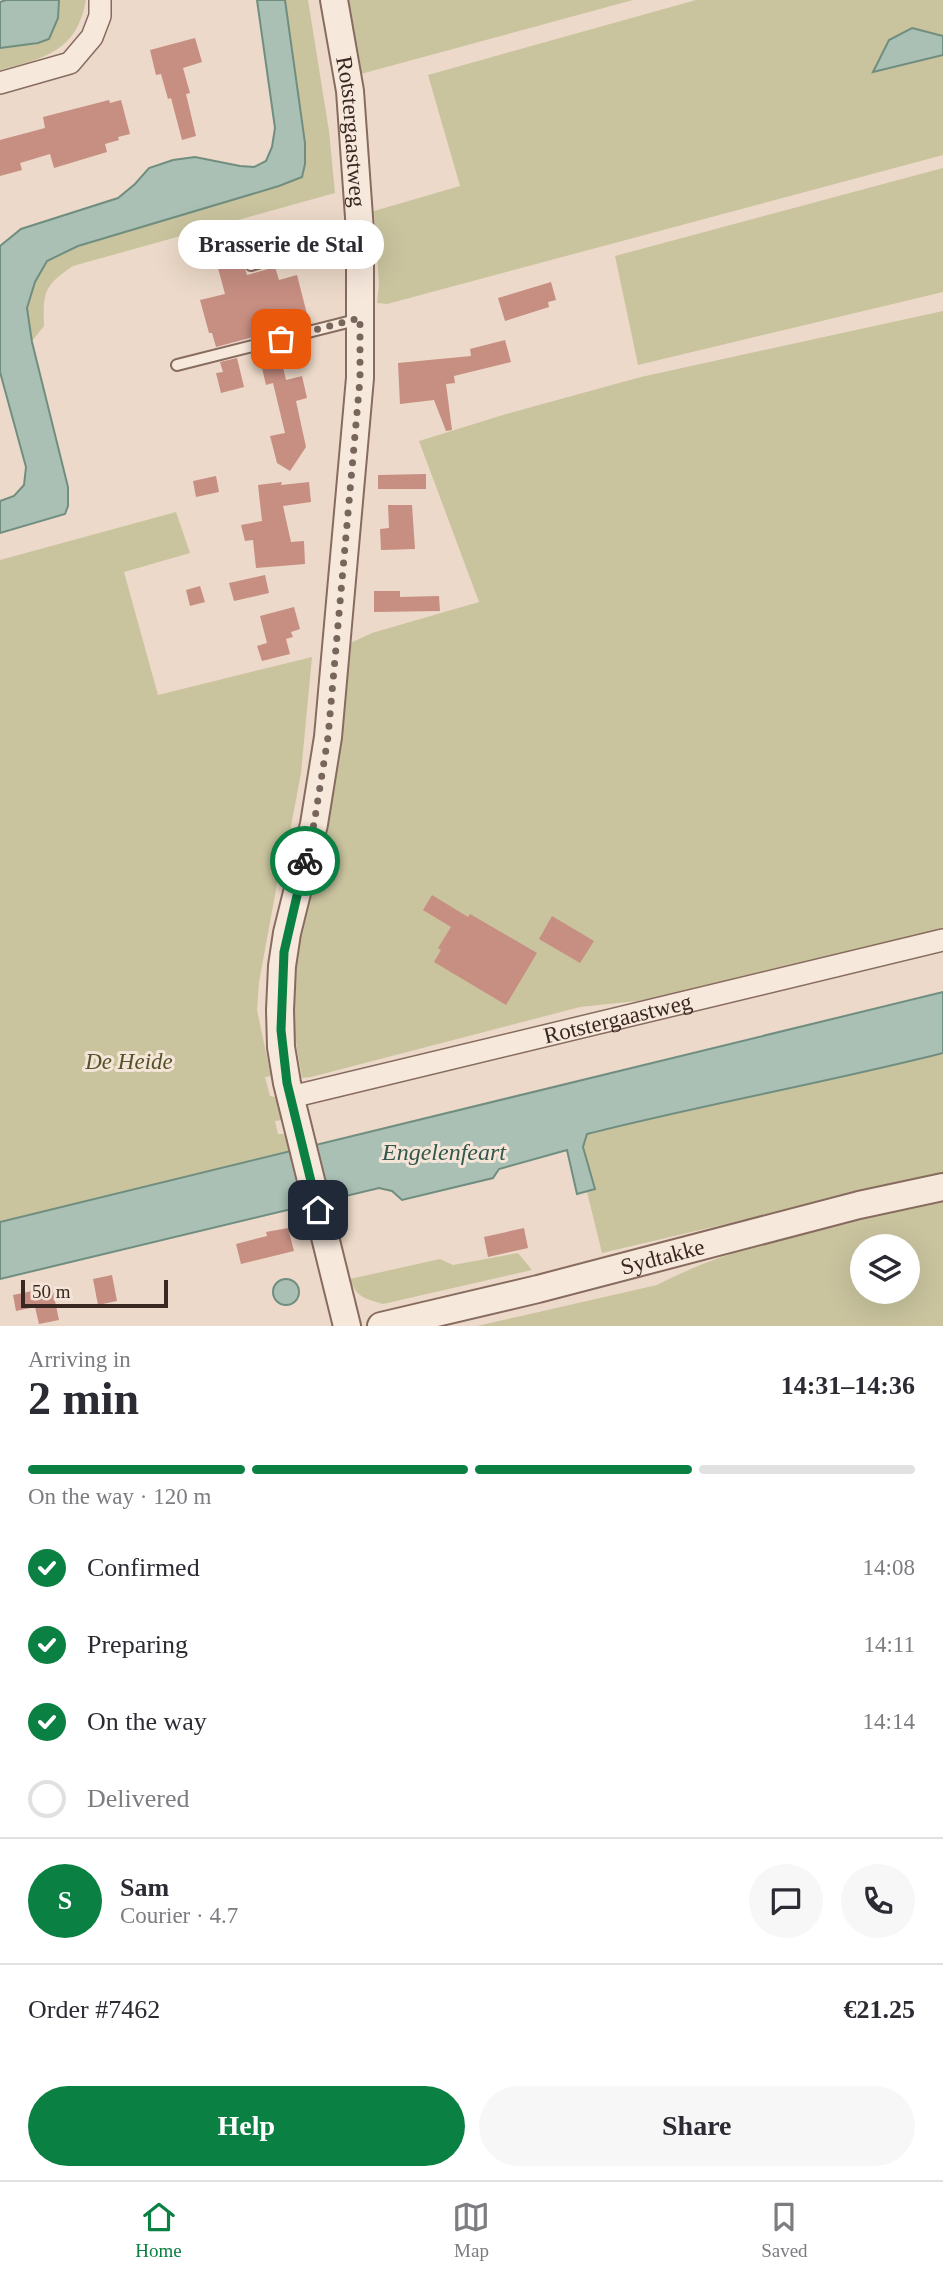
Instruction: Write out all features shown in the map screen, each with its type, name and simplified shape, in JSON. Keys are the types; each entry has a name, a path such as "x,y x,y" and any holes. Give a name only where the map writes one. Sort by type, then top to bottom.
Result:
{"street":[{"path":"0,83 71,63 92,37 100,16 100,0"},
{"name":"Rotstergaastweg","path":"334,0 350,91 360,231 360,379 328,737 314,824 287,933 280,1010 281,1047 291,1097 347,1326"},
{"name":"Rotstergaastweg","path":"291,1097 943,940"},
{"name":"Sydtakke","path":"381,1326 943,1186"}],"lane":[{"path":"251,265 360,231"},
{"path":"177,365 360,318"}],"green space":[{"path":"59,0 86,0 82,17 67,41 45,56 0,70 0,48 38,43 59,6"},
{"path":"285,0 308,0 329,131 335,193 73,266 47,290 44,326 32,341 27,308 35,282 47,260 78,246 302,177 305,142"},
{"path":"343,0 633,0 357,75"},
{"path":"696,0 943,0 943,36 912,28 889,40 874,72 943,55 943,155 387,304 377,303 379,284 374,211 460,186 428,75"},
{"path":"943,168 943,292 638,365 615,256"},
{"path":"943,311 943,930 646,1000 580,1007 302,1078 290,1007 291,976 344,646 372,633 479,602 419,441 641,377"},
{"name":"De Heide","path":"176,512 190,553 124,572 158,695 312,657 301,773 277,884 259,982 257,1010 271,1076 265,1077 270,1096 275,1097 282,1120 275,1121 278,1134 284,1134 289,1152 0,1226 0,560"},
{"path":"943,1053 943,1173 602,1253 587,1192 594,1190 583,1147 587,1134"},
{"path":"943,1200 943,1326 477,1326 657,1285 690,1269 760,1244"},
{"path":"518,1253 532,1270 383,1304 362,1296 355,1290 350,1279 440,1259 453,1265"}],"water":[{"path":"59,0 58,18 49,39 0,48 0,2"},
{"path":"257,0 285,0 305,143 302,177 78,246 47,261 35,282 27,308 32,342 68,487 68,506 65,514 0,533 0,501 14,496 24,485 26,467 0,372 0,246 21,229 118,198 149,168 173,160 195,157 254,167 266,161 272,147 275,128"},
{"path":"912,28 943,36 943,55 873,72 889,40"},
{"name":"Engelenfeart","path":"943,992 943,1053 587,1134 583,1147 595,1189 577,1194 567,1150 499,1169 493,1178 402,1200 392,1191 379,1188 0,1279 0,1222"},
{"path":"286,1279 295,1283 299,1292 295,1301 286,1305 277,1301 273,1292 277,1283"}],"building":[{"path":"195,38 202,62 183,68 190,93 186,94 196,136 182,140 171,98 168,99 161,74 156,75 150,50"},
{"path":"109,100 110,103 121,100 130,134 105,144 107,152 54,168 50,154 20,163 22,170 0,176 0,140 45,128 43,117"},
{"path":"240,251 247,275 275,267 279,280 297,275 309,322 216,347 212,333 209,333 200,300 225,294 215,257"},
{"path":"551,282 556,300 548,302 549,307 505,321 498,298"},
{"path":"505,340 511,362 454,376 455,383 446,384 452,430 446,431 434,400 400,404 398,363 471,356 470,349"},
{"path":"237,358 244,387 221,393 216,373 223,372 220,362"},
{"path":"282,363 286,380 302,376 307,398 296,401 306,447 290,471 277,463 270,436 285,433 273,383 266,385 262,368"},
{"path":"426,474 426,489 378,489 378,475"},
{"path":"216,476 219,492 196,497 193,481"},
{"path":"282,482 281,485 309,482 311,502 283,506 291,542 304,541 305,564 256,568 253,540 245,541 241,525 262,521 258,485"},
{"path":"388,505 412,505 415,549 381,550 380,529 389,528"},
{"path":"265,575 269,593 234,601 229,583"},
{"path":"200,586 205,602 190,606 186,590"},
{"path":"374,591 400,591 400,597 439,596 440,611 374,612"},
{"path":"294,607 300,629 291,632 293,637 286,639 290,654 262,661 257,646 267,643 260,616"},
{"path":"432,895 537,953 506,1005 434,962 441,950 438,948 451,927 423,910"},
{"path":"552,916 594,941 580,963 539,939"},
{"path":"288,1228 294,1251 241,1264 236,1244 267,1236 266,1232"},
{"path":"524,1228 528,1248 488,1257 484,1237"},
{"path":"112,1275 117,1301 98,1305 93,1279"},
{"path":"52,1287 59,1320 39,1324 35,1307 16,1311 13,1295"}],"way so far":[{"path":"281,339 360,318 360,379 328,737 314,824 305,861"}],"place":[{"name":"Brasserie de Stal","path":"281,339"}],"route":[{"path":"305,861 287,933 282,966 281,1047 287,1083 318,1210"}]}
